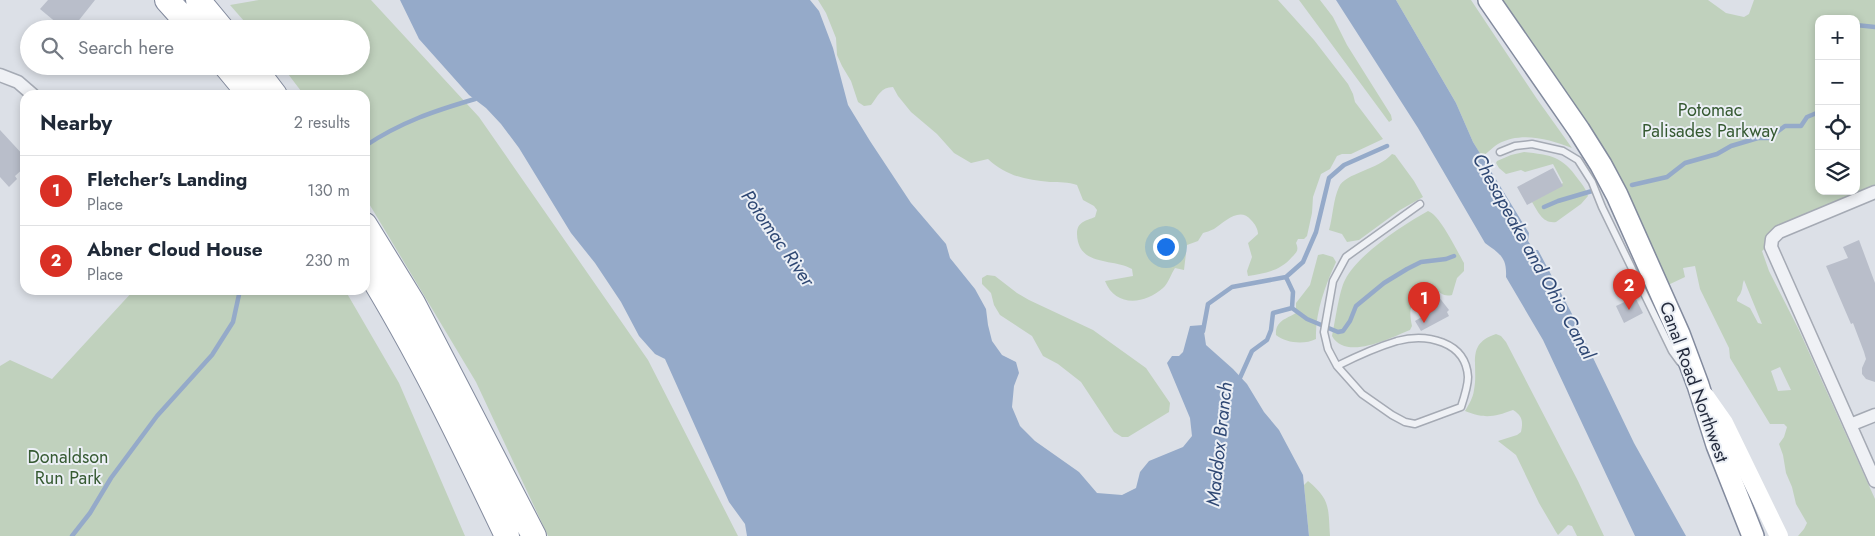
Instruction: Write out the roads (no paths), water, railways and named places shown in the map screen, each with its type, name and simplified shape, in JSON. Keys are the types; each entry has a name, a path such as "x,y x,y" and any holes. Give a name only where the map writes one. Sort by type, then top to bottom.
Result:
{"highway":[{"path":"168,0 185,20"},
{"name":"Canal Road Northwest","path":"1489,0 1579,130 1606,174 1679,334 1717,445 1752,536"},
{"path":"200,2 215,20"},
{"path":"242,75 257,84"},
{"path":"370,236 404,308 455,426 507,536"},
{"path":"370,271 404,308 534,536"}],"main road":[{"path":"1698,385 1724,423 1779,536"}],"street":[{"path":"0,75 18,82 28,90"},
{"path":"1875,192 1779,232 1772,239 1772,252 1875,482"},
{"path":"1850,425 1875,415"}],"lane":[{"path":"1500,152 1515,146 1532,144 1563,151 1578,160 1592,182 1602,207 1672,351 1698,385"},
{"path":"1337,366 1399,340 1422,338 1439,340 1453,347 1463,358 1468,377 1461,407 1415,424 1404,422 1362,394 1337,366 1328,349 1324,332 1333,281 1346,257 1420,204"}],"water":[{"name":"Potomac River","path":"400,0 810,0 819,11 833,48 848,105 911,203 946,244 950,258 975,289 986,309 992,341 1002,355 1016,362 1019,373 1014,386 1012,407 1020,426 1035,441 1079,472 1097,493 1122,495 1136,488 1140,472 1149,461 1183,447 1192,436 1190,418 1167,363 1172,356 1179,356 1183,352 1190,326 1203,325 1206,345 1247,384 1264,412 1279,430 1303,475 1309,536 747,536 745,524 729,502 665,359 655,354 639,336 621,302 595,263 571,233 519,148 501,124 486,108 469,95 419,39"},
{"name":"Chesapeake and Ohio Canal","path":"1336,0 1396,0 1456,103 1473,142 1529,233 1528,241 1534,250 1538,250 1571,312 1634,443 1686,536 1635,536 1543,340 1506,277 1504,260 1485,243 1418,128"}],"waterway":[{"name":"Maddox Branch","path":"1860,25 1875,27"},
{"path":"370,143 418,118 475,99"},
{"name":"Maddox Branch","path":"1632,185 1667,177 1685,163 1717,154 1731,146 1758,138 1769,138 1785,126 1801,126 1807,117 1815,114"},
{"path":"1203,331 1208,304 1232,287 1286,277 1303,262 1316,232 1329,178 1344,165 1387,146"},
{"name":"Maddox Branch","path":"1544,207 1592,191"},
{"name":"Maddox Branch","path":"1239,380 1252,351 1267,340 1271,330 1273,313 1292,308 1307,319 1338,332 1343,331 1350,321 1356,306 1384,283 1421,262 1446,259 1454,256"},
{"path":"1286,277 1293,292 1292,308"},
{"path":"72,536 90,513 111,478 157,416 212,355 233,322 239,295"}],"place":[{"name":"Abner Cloud House","path":"1629,310"},
{"name":"Fletcher's Landing","path":"1424,323"}],"park label":[{"name":"Potomac Palisades Parkway","path":"1710,120"},
{"name":"Donaldson Run Park","path":"68,467"}]}
